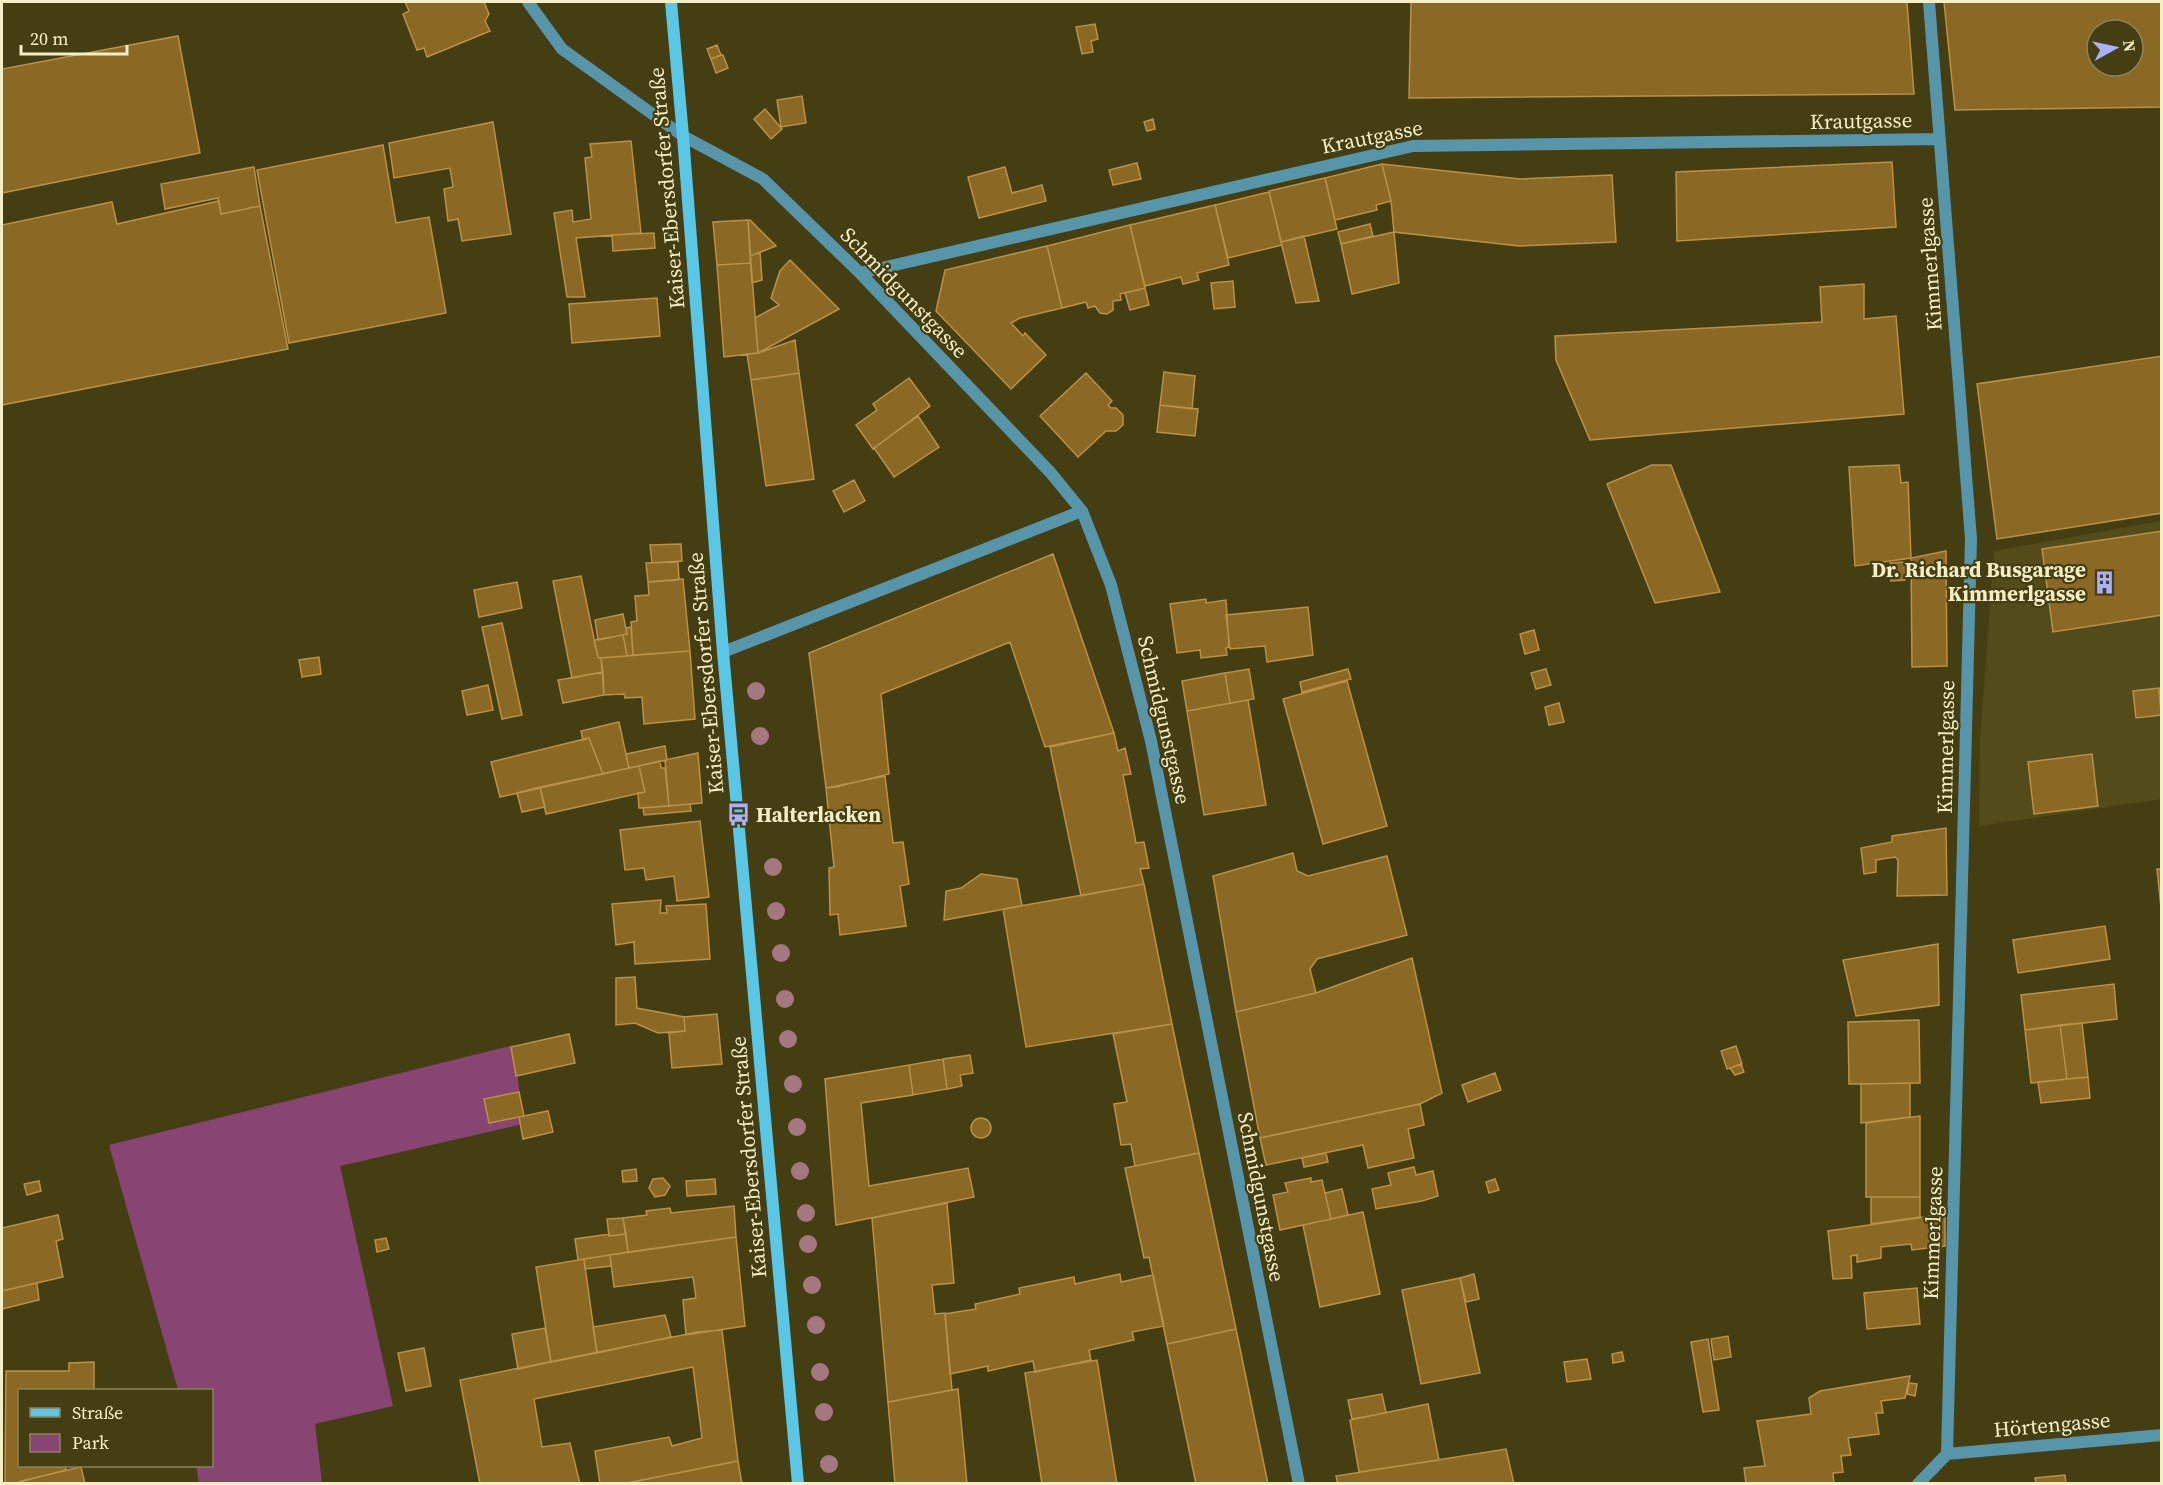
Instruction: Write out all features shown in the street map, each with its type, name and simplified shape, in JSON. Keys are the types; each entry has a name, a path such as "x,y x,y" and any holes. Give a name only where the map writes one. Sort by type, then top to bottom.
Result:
{"main road":[{"name":"Kaiser-Ebersdorfer Straße","path":"671,2 723,651 798,1484"}],"street":[{"name":"Schmidgunstgasse","path":"528,2 562,49 683,136 763,179 860,273 1050,472 1082,511 1111,585 1151,741 1299,1484"},
{"name":"Kimmerlgasse","path":"1929,2 1971,539 1947,1454"},
{"name":"Krautgasse","path":"860,273 1413,146 1940,140"},
{"path":"723,651 1082,511"},
{"name":"Hörtengasse","path":"1947,1454 2162,1435"},
{"path":"1918,1484 1947,1454"}],"shaded area":[{"name":"Dr. Richard Busgarage Kimmerlgasse","path":"2161,521 2161,799 1979,826 1980,740 1994,551"}],"green space":[{"path":"514,1045 523,1124 340,1166 393,1406 315,1424 322,1483 199,1483 196,1467 213,1467 213,1389 178,1389 109,1145"}],"building":[{"path":"405,2 484,2 489,14 485,21 490,31 427,57 424,48 417,50 403,14 409,11"},
{"path":"1411,2 1907,2 1914,94 1409,98"},
{"path":"1944,2 2162,2 2162,107 1955,110"},
{"path":"1095,24 1098,39 1091,41 1093,52 1082,54 1076,27"},
{"path":"178,36 200,153 2,193 2,69"},
{"path":"717,45 721,55 711,59 707,49"},
{"path":"721,55 728,68 716,73 711,59"},
{"path":"802,96 806,123 781,127 777,100"},
{"path":"765,109 782,129 771,139 754,119"},
{"path":"1153,119 1155,129 1147,131 1144,122"},
{"path":"493,122 511,234 462,241 458,219 448,221 444,189 453,187 450,168 394,178 389,143"},
{"path":"631,141 641,233 576,238 585,297 567,297 554,213 572,210 573,222 591,219 585,158 592,157 590,144"},
{"path":"383,145 396,223 429,217 446,313 289,343 257,170"},
{"path":"1892,162 1896,227 1677,241 1676,172"},
{"path":"1137,163 1141,179 1113,185 1109,170"},
{"path":"1382,164 1391,201 1376,205 1377,210 1335,220 1325,178"},
{"path":"1382,164 1520,179 1612,175 1616,242 1519,246 1394,232 1391,201"},
{"path":"254,167 260,206 221,214 218,198 165,209 161,184"},
{"path":"1005,167 1012,193 1042,185 1046,201 979,218 968,177"},
{"path":"1325,178 1337,229 1281,242 1269,191"},
{"path":"1269,192 1282,245 1228,258 1215,205"},
{"path":"219,201 221,214 260,206 288,349 2,405 2,225 112,202 117,224"},
{"path":"1215,205 1229,265 1197,273 1199,280 1183,284 1181,277 1145,286 1130,225"},
{"path":"748,220 751,263 717,265 713,222"},
{"path":"748,220 750,220 776,246 750,256"},
{"path":"1370,224 1373,236 1341,244 1338,232"},
{"path":"1130,225 1145,288 1120,294 1121,300 1113,301 1113,310 1107,314 1100,313 1095,306 1088,308 1086,302 1062,308 1047,246"},
{"path":"1394,232 1399,283 1352,294 1341,244"},
{"path":"654,233 655,248 613,251 612,235"},
{"path":"1304,236 1319,301 1296,303 1281,242"},
{"path":"1047,246 1062,308 1020,318 1011,323 1023,336 1025,333 1046,355 1011,389 936,311 945,270"},
{"path":"760,252 762,280 752,283 750,256"},
{"path":"790,260 839,309 758,353 755,318 779,305 771,298 780,271"},
{"path":"751,263 758,353 724,357 717,265"},
{"path":"1233,281 1235,307 1214,309 1211,283"},
{"path":"1864,284 1864,319 1896,316 1904,414 1590,440 1556,360 1555,336 1822,322 1820,287"},
{"path":"1145,288 1149,305 1130,310 1125,293"},
{"path":"657,298 660,336 572,343 569,304"},
{"path":"795,340 799,373 751,380 747,354 758,353"},
{"path":"2162,356 2162,513 1997,539 1977,384"},
{"path":"1164,372 1195,376 1192,409 1160,405"},
{"path":"799,373 814,479 766,486 751,380"},
{"path":"1086,373 1112,401 1108,405 1116,408 1123,415 1123,425 1116,431 1106,431 1078,457 1040,416"},
{"path":"909,378 930,406 873,449 856,425 877,410 873,404"},
{"path":"1160,405 1198,409 1195,436 1157,432"},
{"path":"918,416 939,447 894,477 874,448"},
{"path":"1652,465 1671,465 1720,592 1655,603 1607,484"},
{"path":"1899,465 1901,483 1908,482 1911,558 1855,566 1849,467"},
{"path":"854,480 865,501 844,512 833,491"},
{"name":"Dr. Richard Busgarage Kimmerlgasse","path":"2162,531 2162,615 2053,632 2042,549"},
{"path":"681,544 682,561 652,563 650,545"},
{"path":"1946,551 1947,666 1912,667 1911,558"},
{"path":"1053,554 1114,733 1045,747 1010,642 881,694 889,774 826,788 809,653"},
{"path":"678,562 679,580 648,582 646,563"},
{"path":"1904,562 1905,580 1891,581 1890,563"},
{"path":"581,576 603,672 572,678 553,581"},
{"path":"683,579 690,651 633,655 631,622 637,621 635,596 649,595 648,582"},
{"path":"517,582 522,608 479,617 474,590"},
{"path":"1206,599 1206,603 1226,600 1229,647 1226,648 1227,655 1201,658 1200,650 1177,653 1170,604"},
{"path":"1308,607 1313,655 1267,662 1265,646 1230,649 1226,615"},
{"path":"623,614 627,634 598,640 595,620"},
{"path":"502,623 522,715 502,719 482,627"},
{"path":"631,627 633,655 627,656 623,635 627,634 626,628"},
{"path":"1534,630 1539,650 1525,654 1520,634"},
{"path":"623,635 627,656 598,658 594,640"},
{"path":"690,651 695,719 644,724 642,697 625,698 624,694 604,695 601,658"},
{"path":"319,657 321,674 302,677 299,660"},
{"path":"1249,669 1254,699 1230,703 1225,673"},
{"path":"1348,669 1351,679 1302,692 1300,682"},
{"path":"1546,669 1551,685 1536,689 1531,673"},
{"path":"603,672 604,695 563,703 558,680"},
{"path":"1225,673 1230,703 1187,711 1182,681"},
{"path":"1347,681 1387,826 1323,844 1283,699"},
{"path":"488,685 493,710 467,715 462,691"},
{"path":"2159,688 2161,715 2136,718 2133,691"},
{"path":"1248,700 1266,805 1204,815 1187,711"},
{"path":"1559,703 1564,722 1549,725 1545,707"},
{"path":"619,722 629,768 603,774 589,738 583,740 581,731"},
{"path":"1114,733 1118,751 1125,748 1131,774 1123,775 1136,843 1144,842 1149,868 1140,869 1144,884 1081,896 1050,747"},
{"path":"589,738 603,774 500,797 491,762"},
{"path":"665,746 667,760 629,768 626,754"},
{"path":"698,753 702,803 669,806 665,760"},
{"path":"2092,754 2098,806 2034,814 2028,762"},
{"path":"660,761 661,768 665,768 669,806 639,808 638,793 645,792 639,766"},
{"path":"639,766 645,792 546,814 540,787"},
{"path":"885,776 893,843 903,842 909,884 900,886 906,926 840,935 838,914 830,915 829,868 834,867 826,788"},
{"path":"540,787 545,807 522,812 517,793"},
{"path":"690,804 691,811 644,815 643,808"},
{"path":"700,821 709,897 677,901 674,876 646,880 644,868 625,870 620,830"},
{"path":"1946,828 1947,895 1897,896 1898,860 1895,857 1876,860 1876,872 1864,874 1861,848 1892,842 1892,836"},
{"path":"1293,853 1297,871 1308,876 1387,856 1407,935 1317,959 1310,969 1316,993 1236,1012 1213,876"},
{"path":"2157,869 2162,869 2161,908"},
{"path":"981,874 1017,879 1022,906 944,920 946,891 961,888"},
{"path":"1144,884 1172,1024 1026,1047 1003,909"},
{"path":"661,900 660,913 667,913 666,906 706,904 710,959 635,964 634,942 616,945 612,904"},
{"path":"2105,926 2110,959 2018,973 2013,940"},
{"path":"1938,944 1939,1005 1856,1016 1843,960"},
{"path":"1412,958 1442,1093 1420,1104 1260,1138 1236,1012 1316,993"},
{"path":"635,977 637,1008 684,1017 685,1031 658,1033 635,1023 616,1025 616,978"},
{"path":"2114,984 2117,1019 2025,1030 2021,995"},
{"path":"717,1014 722,1064 672,1068 669,1033 685,1031 684,1017"},
{"path":"1919,1020 1920,1083 1849,1084 1848,1022"},
{"path":"2082,1023 2088,1077 2067,1079 2060,1025"},
{"path":"1172,1024 1199,1153 1135,1166 1131,1144 1121,1145 1114,1104 1127,1102 1113,1034"},
{"path":"2060,1025 2067,1079 2031,1083 2025,1030"},
{"path":"569,1034 575,1063 516,1076 511,1047"},
{"path":"1736,1046 1742,1064 1727,1069 1721,1051"},
{"path":"970,1055 973,1073 960,1075 962,1086 947,1089 943,1059"},
{"path":"943,1059 947,1089 913,1095 909,1065"},
{"path":"1741,1064 1744,1072 1735,1075 1730,1068"},
{"path":"909,1065 913,1095 861,1103 869,1186 968,1168 974,1197 836,1225 825,1079"},
{"path":"1495,1073 1501,1090 1468,1102 1462,1085"},
{"path":"2088,1077 2090,1098 2041,1103 2038,1082"},
{"path":"1910,1083 1910,1117 1861,1123 1861,1084"},
{"path":"519,1092 524,1116 489,1123 484,1099"},
{"path":"1420,1104 1424,1125 1408,1129 1414,1158 1368,1168 1363,1145 1266,1165 1260,1138"},
{"path":"548,1111 553,1132 523,1139 519,1117"},
{"path":"1920,1116 1920,1197 1866,1197 1866,1123"},
{"path":"981,1118 988,1121 991,1128 988,1135 981,1138 974,1135 971,1128 974,1121"},
{"path":"1199,1153 1236,1329 1167,1344 1149,1257 1144,1258 1125,1168"},
{"path":"1326,1153 1328,1162 1304,1167 1302,1158"},
{"path":"1414,1167 1416,1175 1433,1171 1438,1196 1376,1209 1372,1189 1391,1185 1388,1173"},
{"path":"636,1169 637,1181 623,1182 622,1171"},
{"path":"663,1178 670,1186 665,1195 655,1197 649,1188 653,1179"},
{"path":"1311,1178 1311,1182 1322,1180 1331,1219 1280,1230 1273,1195 1288,1192 1285,1183"},
{"path":"715,1179 716,1194 687,1196 686,1181"},
{"path":"1495,1179 1499,1190 1489,1193 1486,1182"},
{"path":"39,1181 41,1191 27,1195 24,1184"},
{"path":"1342,1189 1348,1215 1331,1219 1325,1193"},
{"path":"1871,1197 1920,1197 1920,1217 1871,1224"},
{"path":"947,1203 954,1283 932,1285 935,1314 945,1313 952,1390 888,1402 872,1218"},
{"path":"734,1206 736,1237 628,1252 623,1218 647,1215 646,1211 670,1208 671,1213"},
{"path":"1363,1212 1380,1294 1320,1307 1303,1225"},
{"path":"1945,1214 1945,1246 1912,1250 1911,1244 1881,1247 1881,1258 1857,1262 1857,1255 1851,1256 1852,1278 1833,1279 1828,1231"},
{"path":"58,1215 63,1239 56,1241 63,1277 2,1291 2,1228"},
{"path":"623,1218 626,1234 609,1236 607,1219"},
{"path":"609,1234 609,1236 626,1234 628,1252 578,1260 575,1239"},
{"path":"736,1237 745,1326 686,1335 683,1300 696,1298 693,1277 614,1287 610,1255"},
{"path":"386,1238 389,1249 377,1252 375,1240"},
{"path":"610,1255 611,1266 585,1269 584,1259"},
{"path":"584,1259 597,1353 551,1362 536,1267"},
{"path":"1120,1274 1121,1282 1153,1275 1164,1326 1132,1332 1134,1340 1089,1350 1091,1360 1035,1372 1033,1361 988,1371 988,1366 950,1374 945,1314 976,1309 975,1304 1020,1294 1019,1288 1074,1277 1075,1284"},
{"path":"1474,1274 1479,1299 1466,1302 1460,1278"},
{"path":"1460,1278 1480,1373 1421,1384 1402,1290"},
{"path":"37,1283 39,1300 2,1309 2,1291"},
{"path":"1917,1288 1920,1324 1867,1329 1864,1293"},
{"path":"665,1315 671,1337 597,1353 593,1327"},
{"path":"545,1328 551,1362 518,1369 512,1334"},
{"path":"1236,1329 1268,1484 1196,1484 1167,1344"},
{"path":"722,1330 738,1461 622,1484 600,1484 595,1451 669,1437 672,1446 702,1438 693,1367 534,1399 542,1447 570,1443 580,1484 480,1484 460,1380 698,1332"},
{"path":"1728,1336 1731,1357 1714,1360 1711,1339"},
{"path":"1708,1339 1719,1410 1703,1412 1691,1342"},
{"path":"424,1348 431,1386 406,1391 398,1353"},
{"path":"1622,1352 1624,1361 1613,1363 1612,1354"},
{"path":"1587,1359 1591,1379 1567,1382 1564,1362"},
{"path":"1097,1360 1117,1484 1042,1484 1025,1373"},
{"path":"94,1362 94,1389 18,1389 18,1467 66,1467 66,1470 5,1484 6,1371 69,1371 69,1363"},
{"path":"1910,1376 1905,1398 1881,1401 1883,1413 1876,1413 1879,1434 1848,1438 1851,1455 1841,1456 1843,1472 1833,1473 1834,1484 1746,1484 1744,1468 1765,1466 1757,1421 1811,1414 1809,1398 1820,1391"},
{"path":"1909,1383 1917,1384 1915,1396 1907,1394"},
{"path":"958,1389 967,1484 895,1484 888,1402"},
{"path":"1382,1394 1386,1413 1352,1419 1348,1400"},
{"path":"1428,1404 1439,1460 1359,1472 1350,1420"},
{"path":"1506,1449 1514,1484 1338,1484 1336,1476"},
{"path":"738,1461 742,1484 622,1484"},
{"path":"81,1467 85,1484 22,1484 21,1481"},
{"path":"2065,1475 2066,1484 2036,1484 2035,1478"}],"place":[{"name":"Dr. Richard Busgarage Kimmerlgasse","path":"2104,582"},
{"name":"Halterlacken","path":"738,815"}]}
